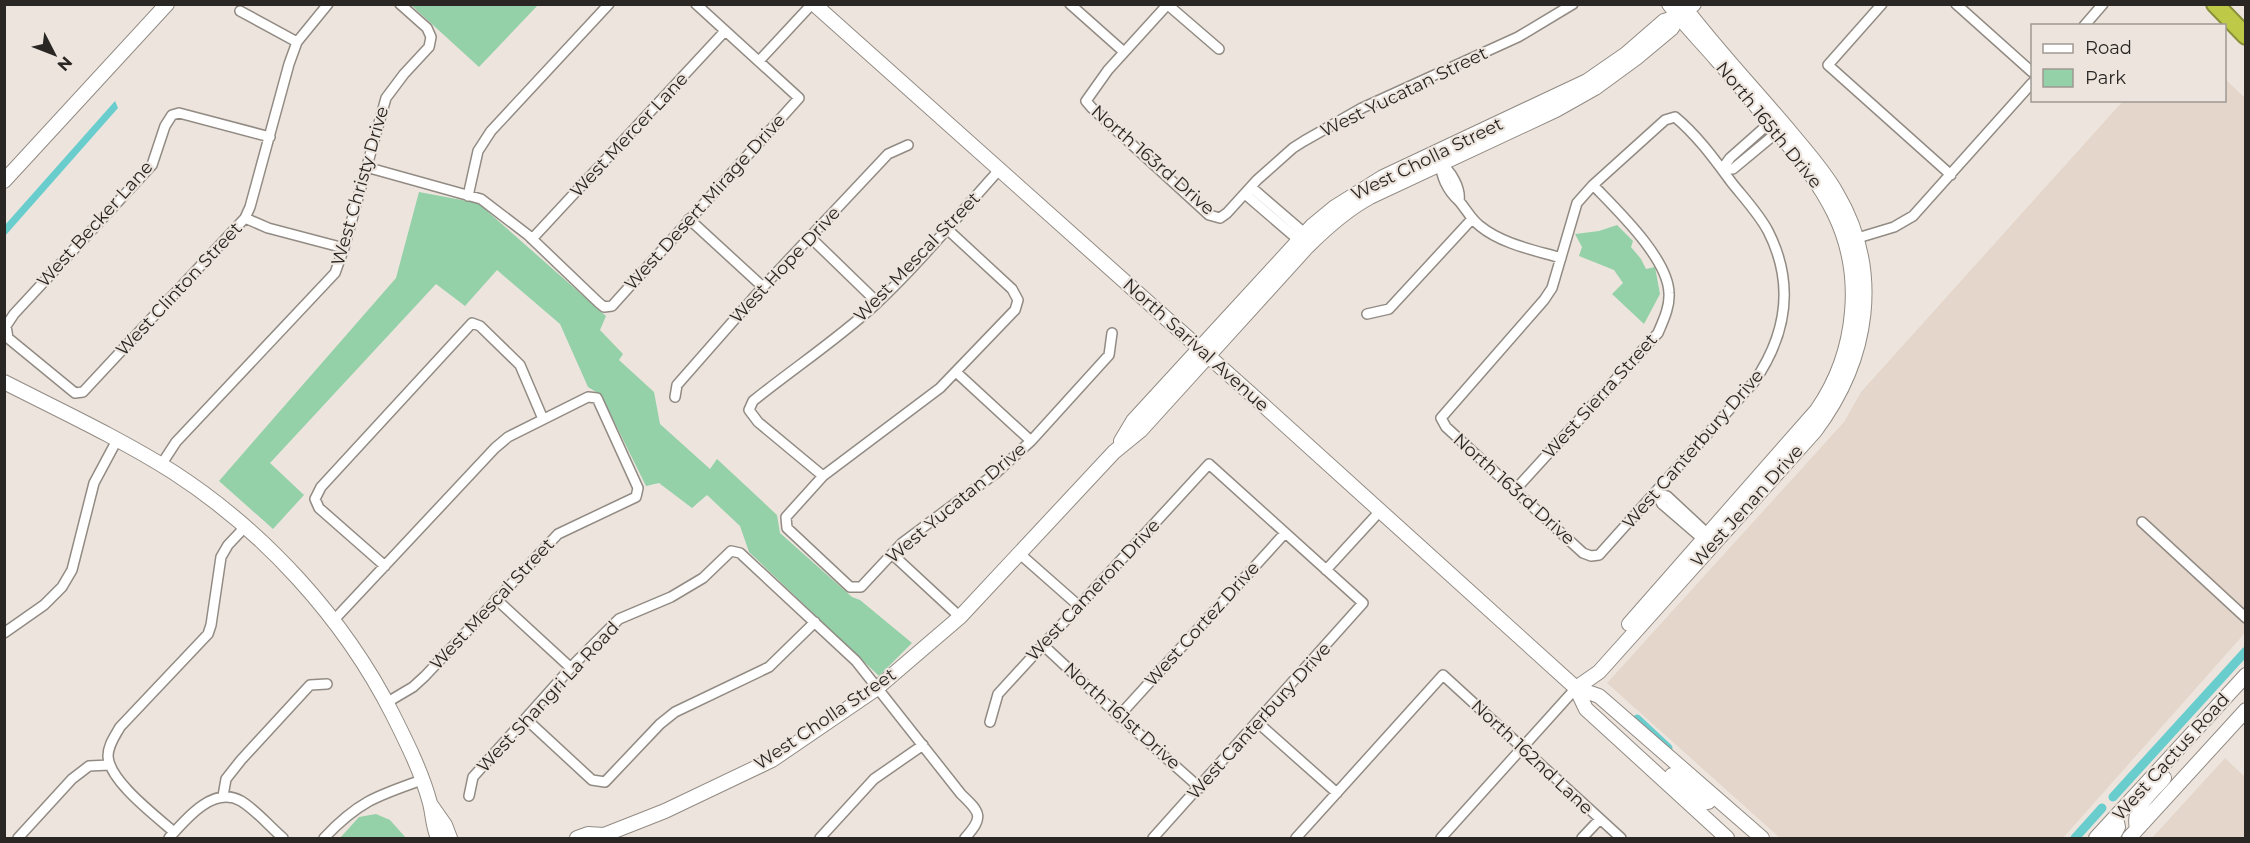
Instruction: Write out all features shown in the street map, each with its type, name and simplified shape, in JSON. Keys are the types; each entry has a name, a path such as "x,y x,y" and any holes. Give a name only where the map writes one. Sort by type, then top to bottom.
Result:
{"highway":[{"path":"2215,4 2246,36"}],"street":[{"path":"4,181 167,4"},
{"name":"West Clinton Street","path":"75,393 83,392 245,218 297,42 328,4"},
{"name":"West Christy Drive","path":"161,465 176,442 335,273 386,98 429,47 431,37 427,28 400,4"},
{"path":"468,196 478,151 491,130 609,4"},
{"path":"696,4 759,61 813,4"},
{"name":"North Sarival Avenue","path":"813,4 1381,510 1576,688 1586,709 1727,838"},
{"path":"1070,4 1124,52 1168,5 1219,49"},
{"name":"West Yucatan Street","path":"1220,218 1293,148 1362,108 1518,37 1573,4"},
{"name":"North 165th Drive","path":"1669,4 1685,9 1777,124 1827,196 1851,240"},
{"path":"1882,4 1828,65 1951,175"},
{"path":"1956,4 2031,71"},
{"path":"2086,24 2103,4"},
{"name":"West Cholla Street","path":"577,838 588,834 602,837 665,811 772,760 876,689 960,617 1114,452 1133,422 1204,352 1306,241 1357,204 1437,158 1587,81 1626,54 1664,21 1685,9"},
{"path":"240,11 297,42"},
{"name":"West Mercer Lane","path":"532,239 725,31"},
{"name":"North 163rd Drive","path":"1124,52 1086,101 1209,215 1220,218"},
{"name":"West Desert Mirage Drive","path":"532,239 598,302 604,307 612,306 799,98 759,61"},
{"path":"1851,240 1894,227 1913,216 2031,84"},
{"name":"West Becker Lane","path":"75,393 8,338 6,326 14,314 152,165 165,126 172,115 179,113 270,137"},
{"name":"West Canterbury Drive","path":"1591,556 1599,555 1754,382 1769,360 1779,333 1785,292 1780,260 1767,229 1722,169 1684,124 1675,117 1665,120 1593,185"},
{"path":"1722,169 1730,158 1777,124"},
{"name":"North 165th Drive","path":"1777,124 1814,161 1849,216 1853,277 1859,293"},
{"name":"West Hope Drive","path":"675,397 677,385 763,287 888,154 908,145"},
{"path":"1437,158 1447,167 1460,193 1459,201 1472,219 1497,238 1561,258 1577,203 1593,185"},
{"path":"366,167 481,200 532,239"},
{"name":"West Mescal Street","path":"823,476 758,422 749,410 753,401 849,327 877,302 1000,169"},
{"name":"West Sierra Street","path":"1515,490 1658,333 1667,310 1669,293 1658,260 1593,185"},
{"path":"1248,190 1306,241"},
{"path":"245,218 268,228 344,248"},
{"path":"689,219 763,287"},
{"path":"1367,314 1389,309 1472,219"},
{"path":"823,476 940,388 1015,310 1018,300 1012,289 946,228"},
{"path":"810,237 877,302"},
{"name":"North 163rd Drive","path":"1561,258 1552,288 1544,300 1441,418 1446,428 1583,553 1591,556"},
{"name":"West Jenan Drive","path":"1441,838 1576,688 1590,668 1708,539 1809,422 1839,369 1849,339 1859,293"},
{"path":"333,621 385,566 495,448 508,437 543,419 520,364 480,326 472,323 321,488 315,499 319,508 385,566"},
{"name":"West Yucatan Drive","path":"823,476 786,517 787,528 850,587 861,587 902,543 996,473 1031,441 1109,355 1112,333"},
{"path":"956,372 1031,441"},
{"path":"4,382 161,465 195,488 272,552 333,621 386,703 422,780 430,804 433,828 438,838"},
{"name":"West Mescal Street","path":"386,703 413,687 425,676 558,534 636,497 638,488 597,398 588,397 543,419"},
{"path":"4,633 44,604 62,587 72,570 94,483 117,440"},
{"name":"West Cameron Drive","path":"990,722 998,694 1209,464 1286,533"},
{"path":"1656,493 1667,496 1708,539"},
{"path":"1286,533 1326,570 1381,510"},
{"path":"2142,522 2246,618"},
{"path":"244,527 221,557 208,634 120,727 111,742 108,753 109,765 126,787 171,835 196,811 212,800 223,796 242,802 283,838"},
{"name":"West Cortez Drive","path":"1119,716 1286,533"},
{"name":"West Shangri La Road","path":"469,796 473,777 571,668 619,619 671,597 703,578 731,551 740,553 815,622"},
{"path":"892,554 960,617"},
{"path":"1020,554 1079,606"},
{"name":"West Canterbury Drive","path":"1153,838 1363,603 1326,570"},
{"path":"496,599 571,668"},
{"path":"526,719 592,780 598,783 605,782 660,724 675,712 770,667 815,622 856,661 876,689 979,815 978,825 965,838"},
{"name":"North 161st Drive","path":"1043,645 1200,788"},
{"name":"North 162nd Lane","path":"1337,794 1443,675 1621,838"},
{"name":"West Cactus Road","path":"2096,838 2246,675"},
{"path":"223,796 226,779 310,685 327,684"},
{"name":"North Sarival Avenue","path":"1576,688 1599,696 1762,838"},
{"name":"West Cactus Road","path":"2133,834 2246,710"},
{"path":"1257,722 1337,794 1296,838"},
{"path":"820,838 874,779 923,745"},
{"path":"2133,834 2138,808 2172,769 2176,752"},
{"path":"18,838 72,779 89,766 109,765"},
{"path":"1656,773 1665,769 1703,803 1708,802 1714,796"},
{"path":"324,838 345,816 370,799 422,780"},
{"path":"430,804 445,825 450,838"},
{"path":"2112,838 2118,827 2116,817"},
{"path":"1582,838 1600,819"}],"shaded area":[{"path":"2226,80 2245,98 2245,633 2063,838 1780,838 1607,683 1844,422 1861,392 2122,102 2226,102"},
{"path":"2225,758 2245,777 2245,838 2152,838"}],"green space":[{"path":"411,5 538,5 479,67"},
{"path":"419,192 478,203 606,316 600,330 623,354 619,360 654,392 660,424 710,469 717,459 777,515 780,533 852,597 860,600 912,643 879,676 749,552 740,526 707,495 692,508 659,483 646,486 601,395 588,387 560,324 497,270 465,306 436,284 270,463 304,495 273,529 219,481 396,278"},
{"path":"1617,225 1633,241 1631,247 1646,269 1655,267 1660,294 1644,324 1612,294 1623,283 1614,270 1579,256 1582,247 1575,234 1599,231"},
{"path":"376,814 390,820 406,838 340,838 359,817"}],"water":[{"path":"115,101 118,108 5,236 5,225"}],"waterway":[{"path":"2113,797 2246,651"},
{"path":"1637,719 1668,748"},
{"path":"2075,838 2102,808"}]}
